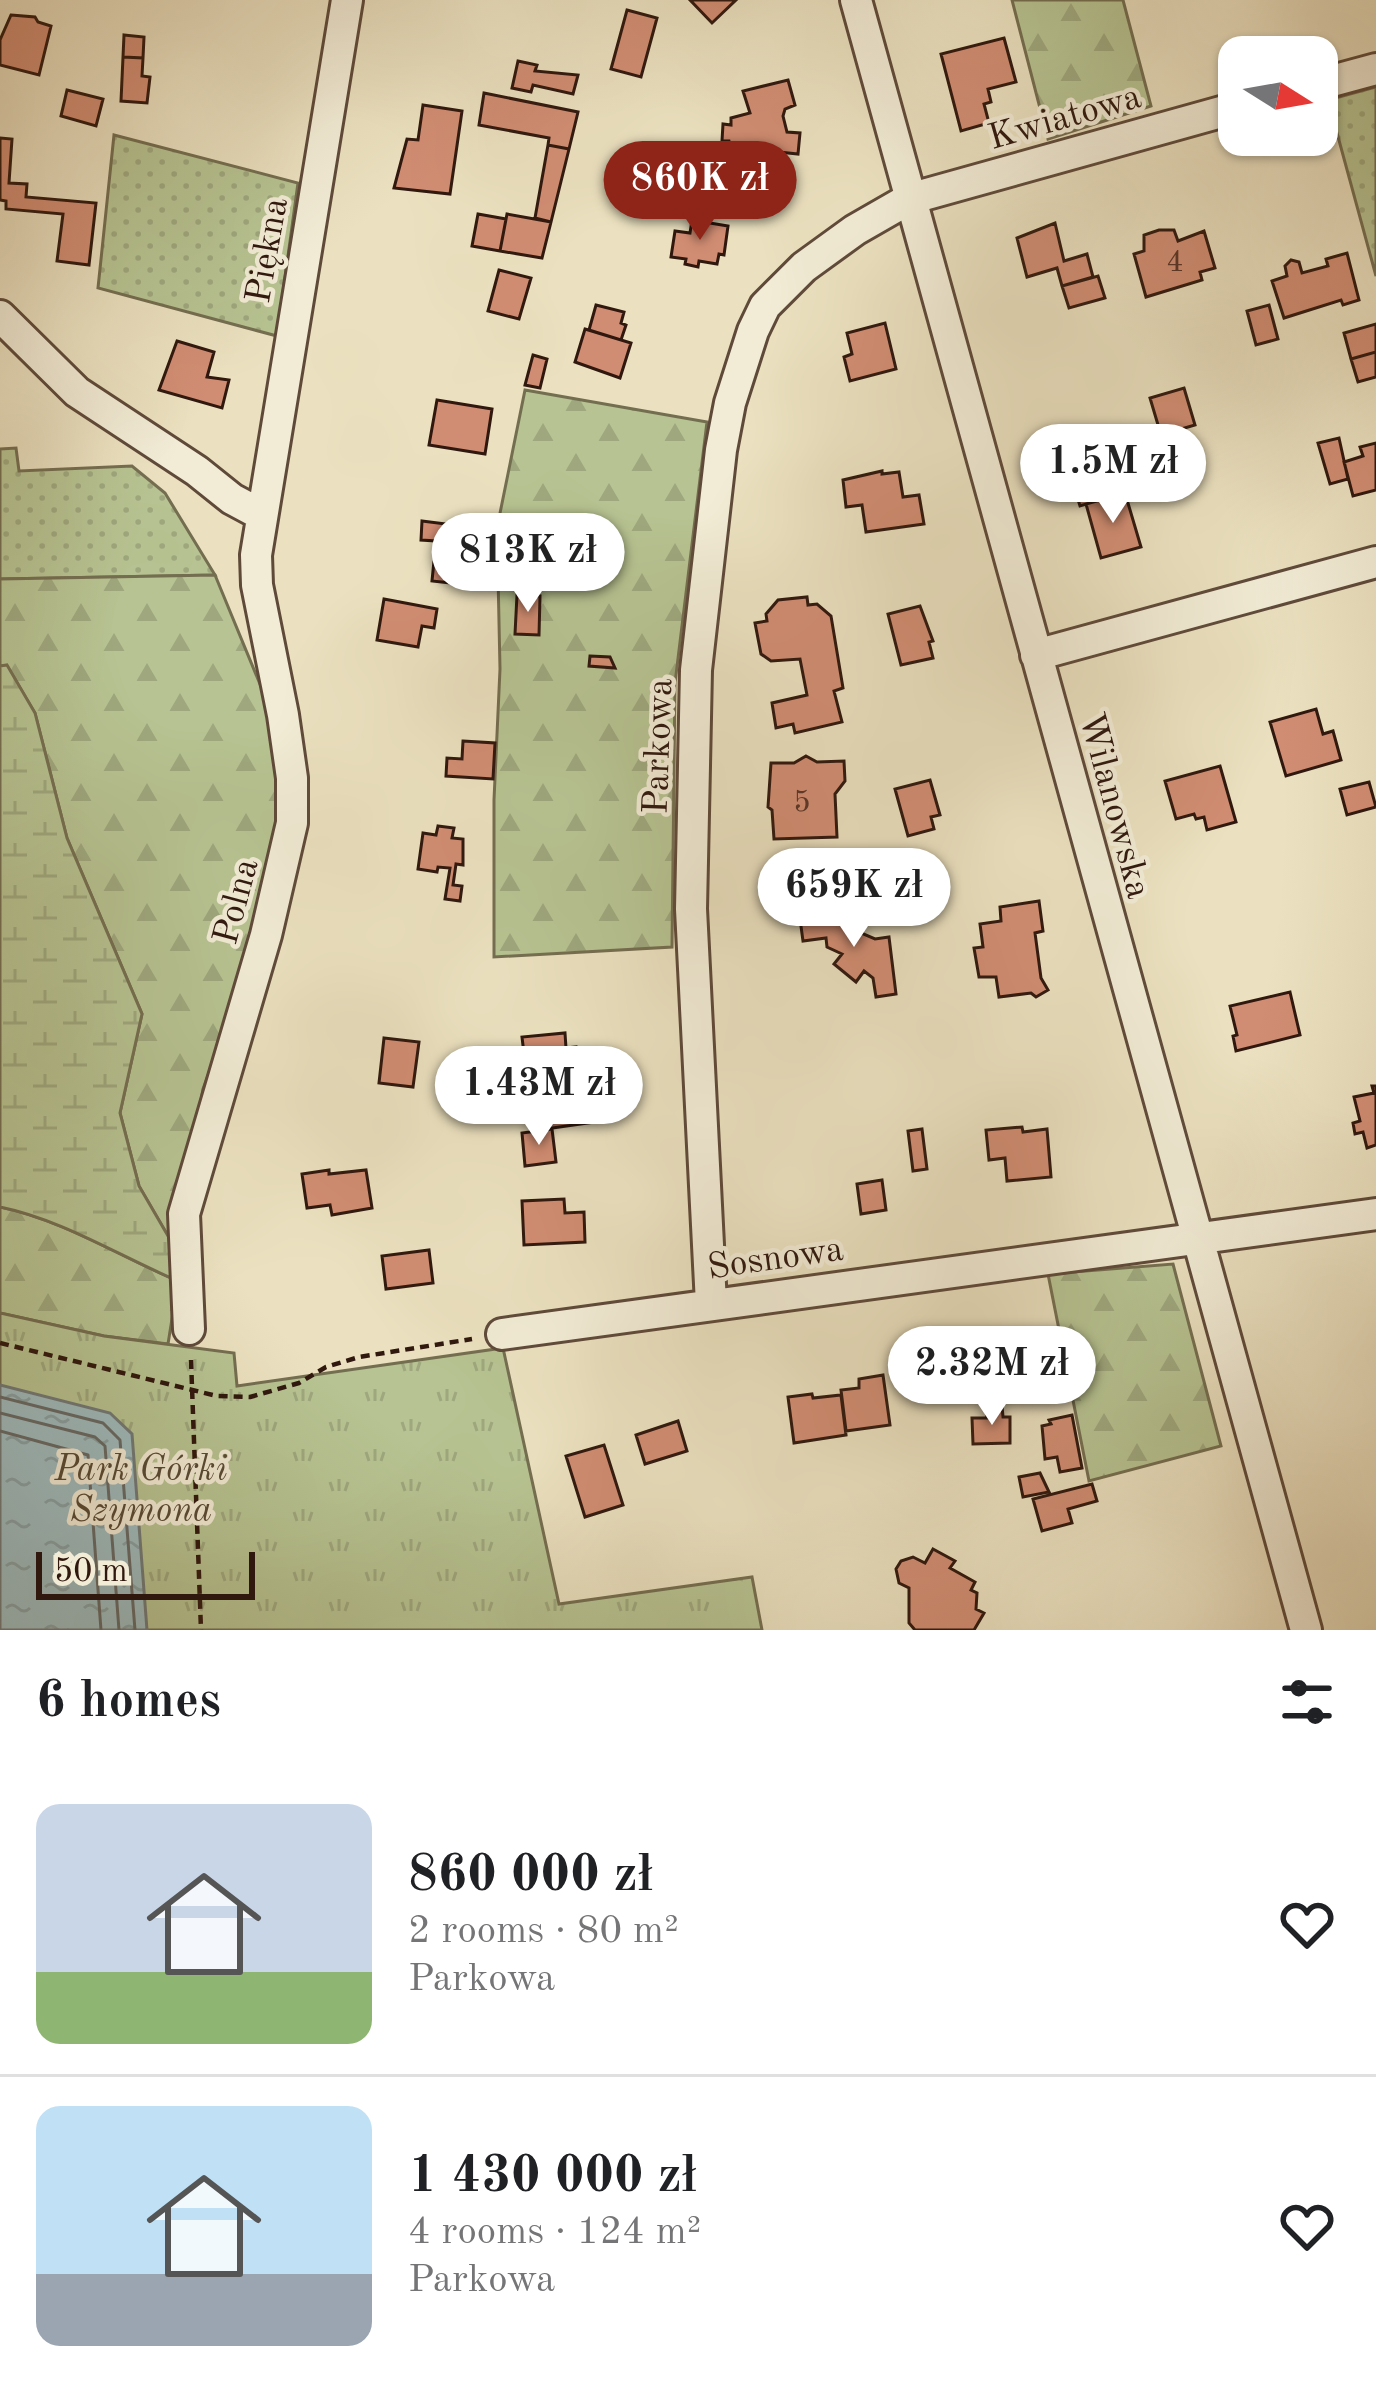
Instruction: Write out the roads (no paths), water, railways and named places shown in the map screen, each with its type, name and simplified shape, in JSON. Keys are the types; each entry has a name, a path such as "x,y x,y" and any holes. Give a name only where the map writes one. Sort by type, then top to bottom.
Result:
{"street":[{"name":"Piękna","path":"260,514 347,0"},
{"name":"Wilanowska","path":"856,0 1306,1630"},
{"path":"1338,79 1376,69"},
{"name":"Kwiatowa","path":"909,199 1218,113"},
{"name":"Parkowa","path":"711,1304 691,909 696,670 721,450 730,403 765,306 804,267 909,199"},
{"path":"0,316 77,392 260,514"},
{"name":"Polna","path":"189,1329 184,1214 266,935 292,823 286,736 257,585 260,514"},
{"path":"1036,655 1376,562"},
{"name":"Sosnowa","path":"502,1334 1376,1214"}],"water":[{"path":"0,1385 110,1413 132,1434 147,1630 0,1630"}],"park label":[{"name":"Park Górki Szymona","path":"141,1488"}]}
